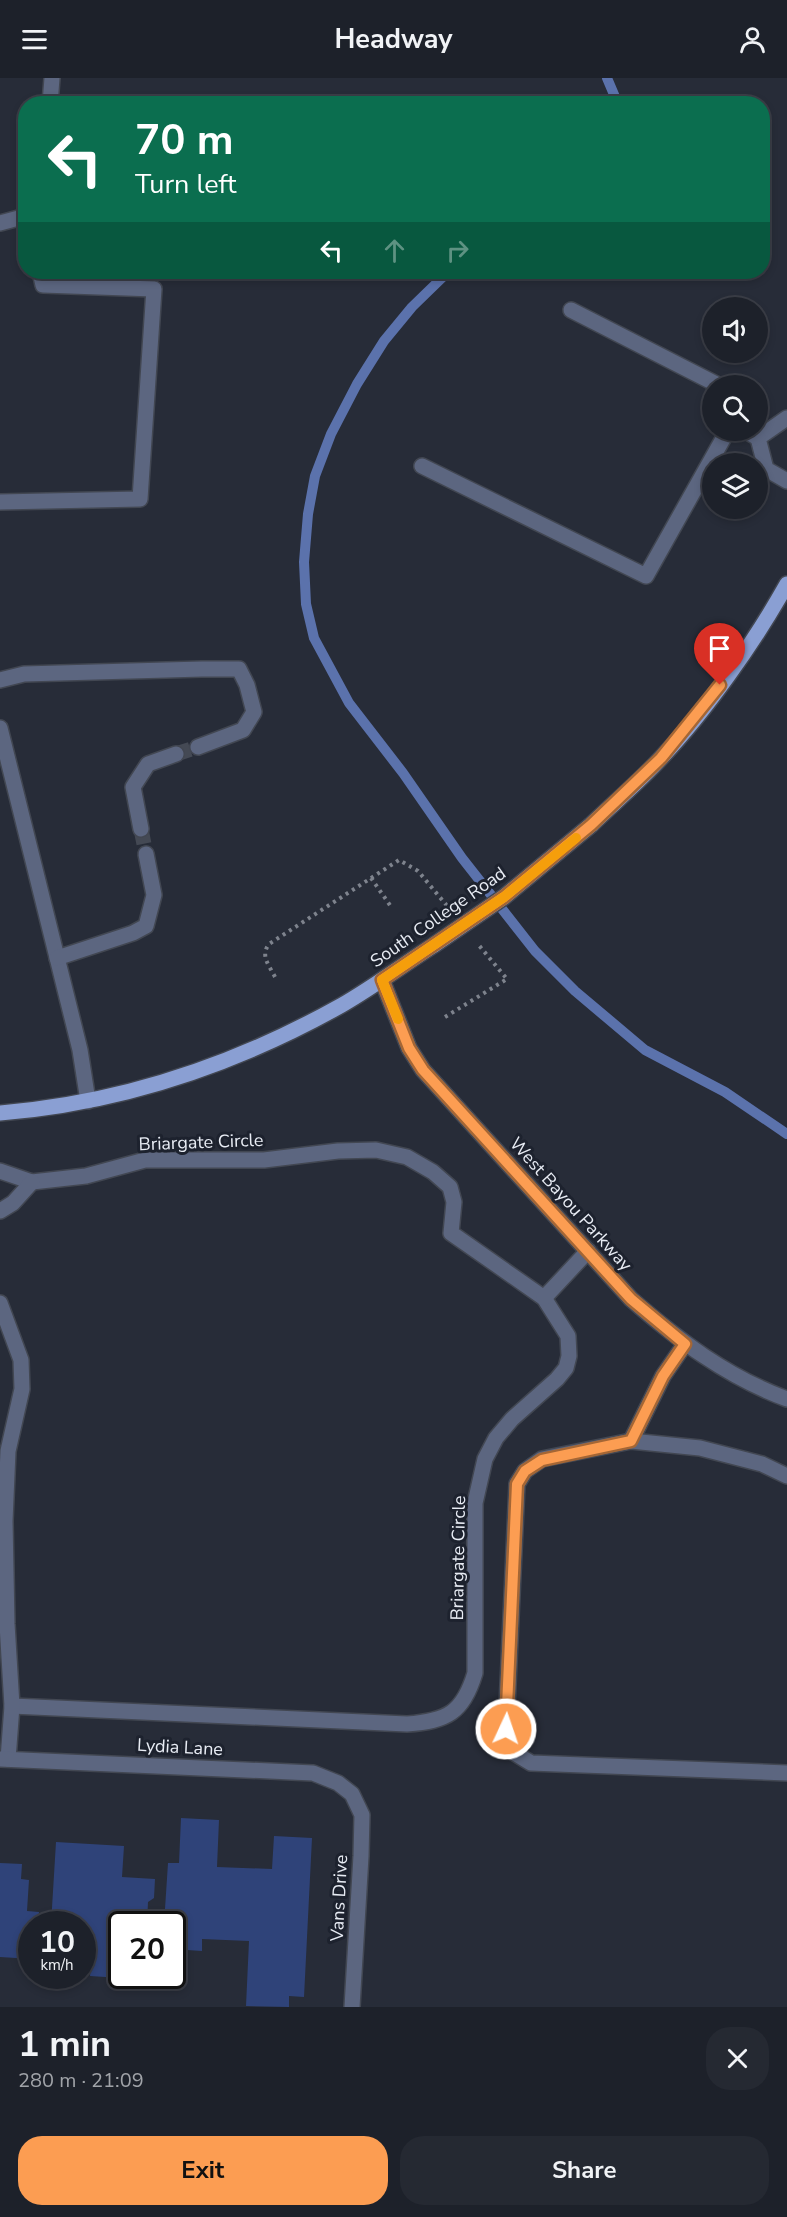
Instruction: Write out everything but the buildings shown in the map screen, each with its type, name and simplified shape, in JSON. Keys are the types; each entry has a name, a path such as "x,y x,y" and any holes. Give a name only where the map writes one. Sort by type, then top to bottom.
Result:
{"main road":[{"name":"South College Road","path":"0,1113 40,1110 117,1096 187,1076 274,1040 382,980 504,897 591,825 661,758 698,714 741,656 787,584"}],"street":[{"path":"51,96 52,78"},
{"path":"0,223 18,218"},
{"path":"0,502 140,499 154,289 43,285 42,279"},
{"path":"571,310 702,377"},
{"path":"768,431 787,417"},
{"path":"422,466 646,576 722,441"},
{"path":"759,441 766,469 787,481"},
{"path":"0,680 24,674 239,669 247,685 254,712 243,730 198,747"},
{"path":"0,728 80,1050 88,1101"},
{"path":"141,829 133,787 148,764 176,754"},
{"path":"57,958 133,933 146,926 154,895 146,854"},
{"name":"West Bayou Parkway","path":"382,980 409,1048 423,1070 631,1299 709,1361 787,1399"},
{"name":"Briargate Circle","path":"0,1171 32,1182 86,1176 145,1160 264,1160 338,1151 376,1150 406,1157 433,1172 450,1187 454,1202 451,1233 544,1298 568,1336 569,1356 566,1368 557,1379 512,1419 496,1438 485,1459 475,1503 476,1673 470,1692 456,1710 433,1722 407,1724 12,1706"},
{"path":"0,1211 13,1203 32,1182"},
{"path":"544,1298 588,1251"},
{"path":"0,1303 21,1360 22,1389 8,1451 5,1521 7,1624 12,1706 4,1759"},
{"path":"631,1441 663,1376 685,1344"},
{"path":"787,1476 762,1464 700,1448 631,1441 542,1460 525,1471 517,1484 506,1729 513,1752 531,1762 787,1773"},
{"name":"Lydia Lane","path":"4,1759 313,1773 338,1783 352,1794"},
{"name":"Vans Drive","path":"352,1794 362,1815 352,2007"}],"path":[{"path":"275,977 264,956 264,950 269,944 399,860 418,871 455,916"},
{"path":"371,878 392,908"},
{"path":"445,1017 507,979 470,934"}],"waterway":[{"path":"607,78 615,96"},
{"path":"441,279 412,307 384,341 357,384 331,434 315,476 308,514 304,562 306,604 314,638 349,703 403,773 462,858 535,951 575,991 645,1050 725,1092 787,1134"}],"tunnel":[{"path":"176,754 198,747"},
{"path":"141,829 146,854"}],"slow traffic":[{"path":"398,1019 382,980 504,897 576,838"}],"route":[{"path":"506,1729 517,1484 525,1471 542,1460 631,1441 663,1376 685,1344 631,1299 423,1070 409,1048 382,980 504,897 591,825 661,758 720,685"}]}
